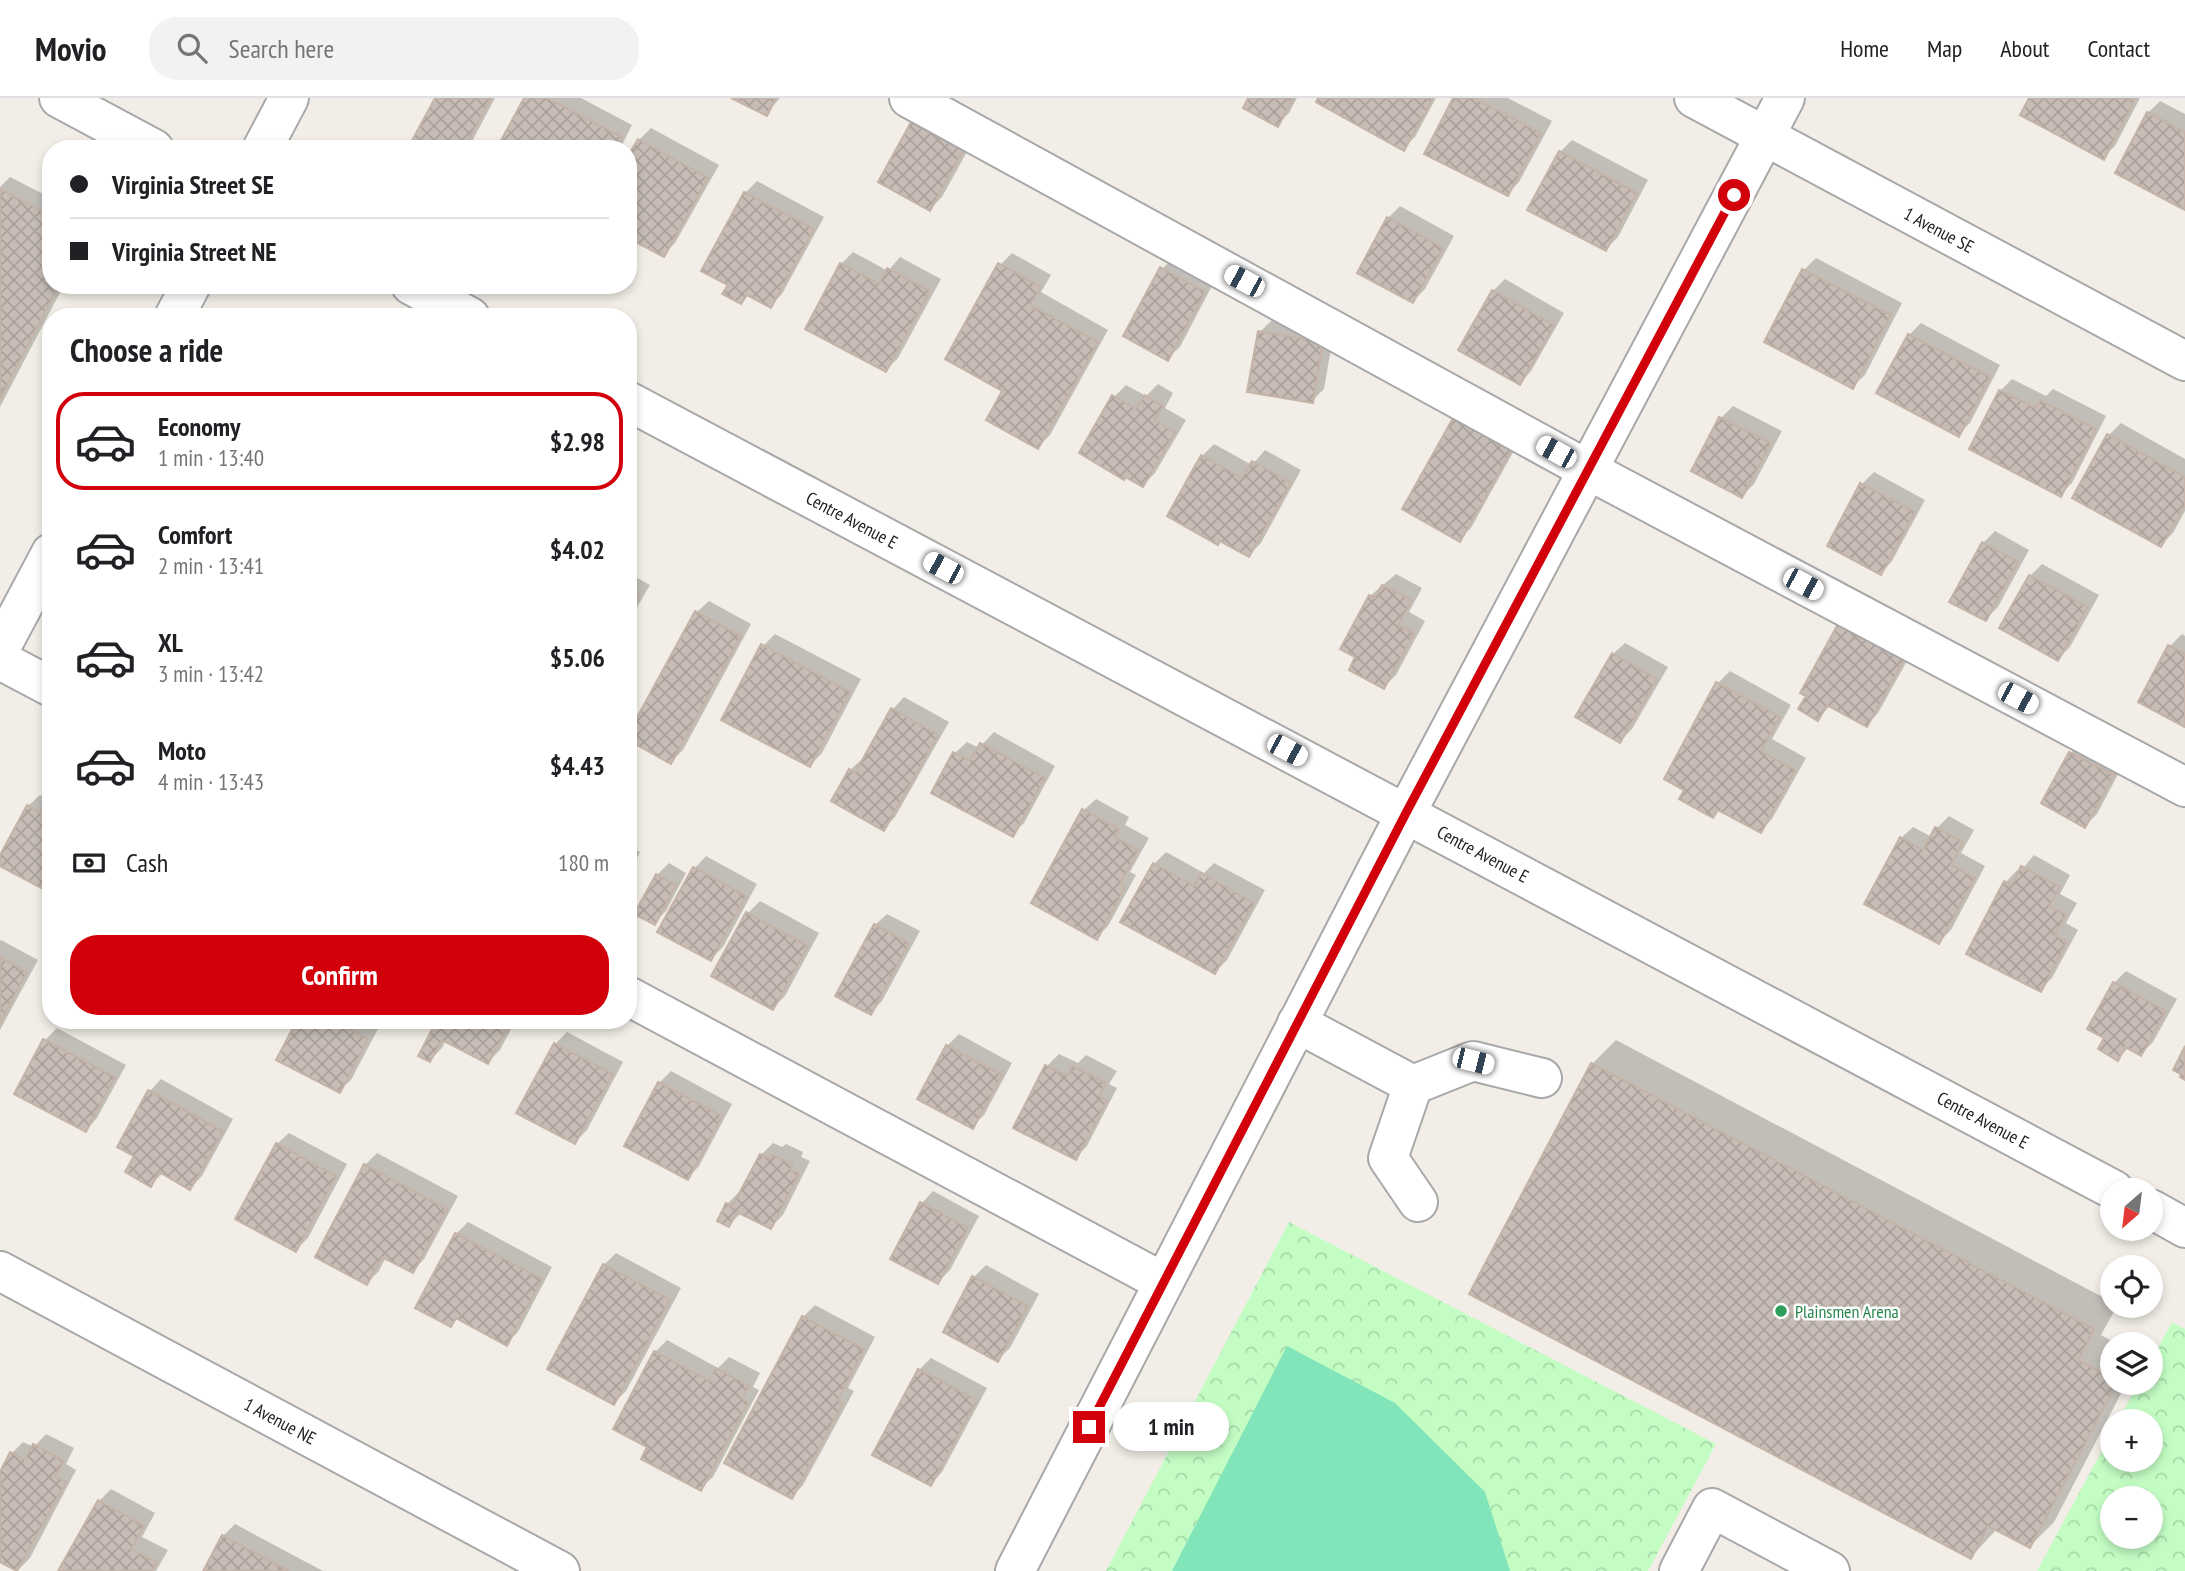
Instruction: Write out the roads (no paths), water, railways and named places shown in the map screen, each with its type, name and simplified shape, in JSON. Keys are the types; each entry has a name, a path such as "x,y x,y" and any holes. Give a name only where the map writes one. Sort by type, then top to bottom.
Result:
{"street":[{"path":"59,98 137,140"},
{"path":"267,140 289,98"},
{"path":"909,98 1588,470 2185,787"},
{"name":"1 Avenue SE","path":"1694,98 2185,361"},
{"path":"1015,1571 1406,813 1785,98"},
{"path":"428,294 453,308"},
{"name":"Centre Avenue E","path":"637,406 2100,1183"},
{"path":"0,649 42,570"},
{"path":"0,660 42,682"},
{"path":"637,1001 1163,1282"},
{"path":"1297,1023 1413,1084 1473,1061 1542,1078"},
{"path":"1413,1084 1388,1158 1418,1202"},
{"path":"2163,1216 2185,1228"},
{"name":"1 Avenue NE","path":"0,1271 560,1571"},
{"path":"1679,1571 1712,1508 1830,1571"}],"place":[{"name":"Plainsmen Arena","path":"1781,1311"}]}
